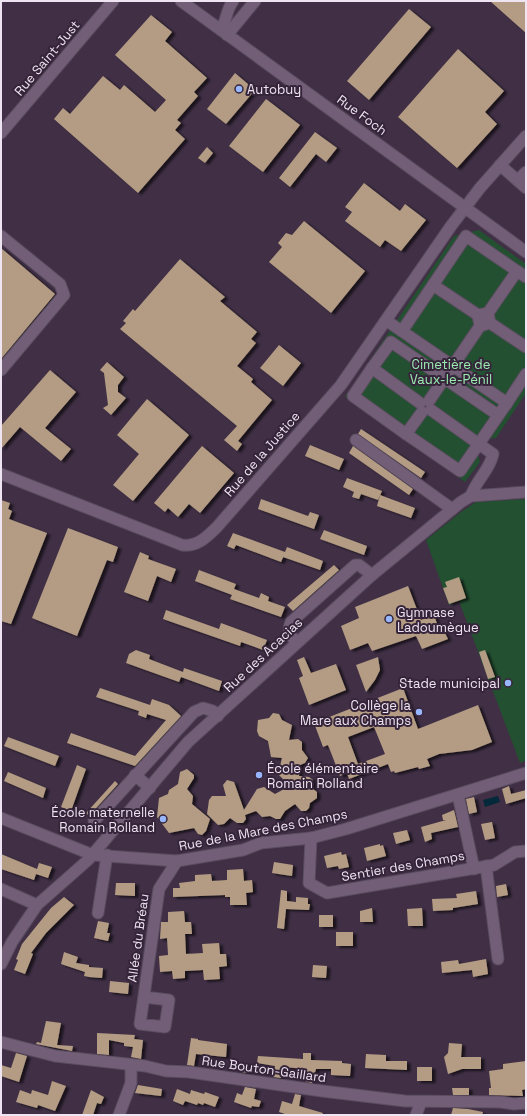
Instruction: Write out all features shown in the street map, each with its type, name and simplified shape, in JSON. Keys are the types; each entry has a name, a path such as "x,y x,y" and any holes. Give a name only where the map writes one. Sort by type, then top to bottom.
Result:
{"street":[{"name":"Rue Saint-Just","path":"1,133 113,1"},
{"name":"Rue Foch","path":"181,1 526,252"},
{"path":"224,32 227,8 233,1"},
{"path":"224,32 255,1"},
{"name":"Rue de la Justice","path":"1,474 182,545 200,542 217,527 341,385 465,208 500,164 526,136"},
{"path":"500,164 522,184 526,172"},
{"path":"1,236 60,284 64,295 1,370"},
{"path":"402,331 466,236 521,274 484,319 406,434"},
{"path":"433,286 526,347"},
{"path":"387,321 507,403"},
{"path":"498,415 391,342 353,396 460,471 526,374"},
{"path":"372,368 493,454 491,463 473,488 471,496 526,492"},
{"path":"356,440 452,509"},
{"name":"Rue des Acacias","path":"1,964 12,942 37,905 93,854 188,742 218,716 296,642 372,575 452,509 471,496"},
{"path":"296,642 289,634 288,629 291,622 355,566 359,565 372,575"},
{"path":"94,821 194,712 203,708 218,716"},
{"name":"Rue de la Mare des Champs","path":"1,818 93,854 177,862 243,850 261,843 311,838 409,811 526,773"},
{"path":"135,775 150,788"},
{"name":"Sentier des Champs","path":"311,838 309,882 327,893 474,869 458,795"},
{"path":"474,869 494,865 515,852 526,851"},
{"path":"98,914 107,855"},
{"name":"Allée du Bréau","path":"144,997 169,1000 165,1027 140,1024 159,889 177,862"},
{"path":"486,866 498,959"},
{"path":"1,890 37,905"},
{"name":"Rue Bouton-Gaillard","path":"1,1042 55,1056 131,1066 145,1066 166,1071 189,1072 322,1091 421,1102 526,1103"},
{"path":"119,1115 131,1083 131,1066"},
{"path":"416,1115 421,1102"}],"green space":[{"name":"Cimetière de Vaux-le-Pénil","path":"479,230 526,264 526,393 496,438 487,439 478,453 480,462 465,482 345,397 454,236"},
{"name":"Stade municipal","path":"526,499 526,761 520,763 459,601 449,605 426,540 476,502"}],"water":[{"path":"498,796 500,802 485,807 483,800"}],"building":[{"path":"490,1 526,1 526,33"},
{"path":"409,9 431,27 369,100 347,81"},
{"path":"151,15 172,32 165,41 207,78 194,92 198,96 177,120 181,123 175,130 185,139 138,193 54,119 63,108 70,114 103,76 120,90 124,85 155,112 166,100 115,55"},
{"path":"458,49 504,91 485,112 497,124 457,168 398,117"},
{"path":"235,73 255,90 226,124 207,109"},
{"path":"266,99 300,125 263,172 229,146"},
{"path":"315,132 337,148 326,162 316,154 290,187 279,178"},
{"path":"207,147 213,153 205,163 198,158"},
{"path":"364,183 400,211 405,204 426,220 401,251 385,240 380,247 345,221 352,212 345,207"},
{"path":"304,221 365,271 331,313 269,262 282,247 278,243 286,233 292,235"},
{"path":"1,248 55,294 1,359"},
{"path":"180,259 225,297 220,301 257,332 251,339 256,343 237,366 253,379 251,382 272,400 238,441 242,444 237,451 224,440 237,426 120,329 126,323 123,321 133,309 135,311"},
{"path":"279,345 301,363 283,386 260,368"},
{"path":"107,362 124,377 118,385 118,392 126,398 111,415 103,408 108,405 104,373 100,370"},
{"path":"50,370 76,392 45,428 71,449 61,461 20,427 1,449 1,426"},
{"path":"147,399 189,435 133,501 113,485 139,454 117,435"},
{"path":"361,429 425,472 421,478 358,434"},
{"path":"310,445 344,459 339,470 305,456"},
{"path":"202,446 234,473 200,513 189,504 178,517 168,508 165,512 154,503"},
{"path":"353,446 413,489 409,495 349,453"},
{"path":"347,478 382,491 378,500 361,494 359,499 352,497 354,492 343,487"},
{"path":"380,495 415,508 411,518 377,506"},
{"path":"261,499 308,516 310,512 319,515 314,529 258,509"},
{"path":"1,500 10,503 8,509 12,511 9,519 47,533 11,624 1,621"},
{"path":"68,528 118,547 113,562 107,560 77,636 32,618"},
{"path":"324,530 367,546 364,555 320,539"},
{"path":"233,533 285,552 287,547 323,561 320,570 283,557 281,562 236,545 234,549 227,546"},
{"path":"140,552 149,556 148,559 176,569 171,582 157,576 148,601 124,592"},
{"path":"334,565 339,570 293,611 287,605"},
{"path":"199,570 236,584 234,589 259,598 261,593 269,597 268,601 285,607 281,617 230,599 232,595 195,581"},
{"path":"459,577 466,598 449,604 443,588 447,587 445,582"},
{"name":"Gymnase Ladoumègue","path":"408,586 421,620 434,615 440,632 444,631 448,639 422,649 416,636 372,651 368,643 350,650 341,626 359,618 355,607"},
{"path":"166,610 219,629 221,623 267,640 263,650 241,642 240,646 163,619"},
{"path":"136,650 150,655 149,659 183,672 184,668 222,681 219,691 181,677 179,682 126,663 129,654"},
{"path":"485,650 495,677 488,679 479,652"},
{"path":"304,657 311,673 336,664 346,690 309,705 299,678 303,676 297,660"},
{"path":"378,657 380,670 366,692 356,665"},
{"path":"100,688 150,705 152,699 169,705 181,716 135,766 67,743 71,733 135,756 166,720 147,714 146,718 138,715 139,711 96,697"},
{"path":"403,688 418,729 478,705 492,742 472,750 439,754 427,759 430,766 419,769 418,767 395,773 394,771 391,772 388,764 349,779 347,773 340,776 328,745 323,747 314,723","holes":["374,727 385,754 358,764 348,737"]},
{"path":"273,713 279,714 282,720 292,725 289,740 298,739 302,742 302,750 308,758 305,763 300,765 299,776 309,777 313,780 313,789 317,792 317,798 310,803 309,808 306,811 301,811 295,804 285,811 280,819 270,816 262,817 256,811 245,815 246,819 243,823 237,823 230,818 224,824 218,825 207,814 209,800 212,796 226,796 223,785 227,780 234,782 244,810 257,789 264,787 275,794 286,788 283,779 278,774 282,758 271,757 268,741 259,736 257,731 258,720 269,718"},
{"path":"8,737 59,756 55,766 4,746"},
{"path":"77,765 86,769 71,811 61,807"},
{"path":"187,769 194,775 194,778 187,789 193,796 192,804 210,819 206,831 202,835 198,834 194,828 169,833 157,817 159,798 168,794 169,790 178,784 180,772"},
{"path":"8,772 46,788 43,798 4,781"},
{"path":"115,781 118,784 89,816 86,813"},
{"path":"509,786 511,794 526,790 526,798 506,804 502,789"},
{"path":"474,797 477,812 469,814 466,799"},
{"path":"454,810 458,827 431,833 432,839 425,842 421,827 446,820 443,820 442,815"},
{"path":"492,822 495,838 485,840 481,824"},
{"path":"407,830 410,840 396,844 393,833"},
{"path":"380,844 380,846 383,845 386,856 367,861 364,848"},
{"path":"341,852 342,855 346,854 349,867 339,869 338,866 327,868 324,856"},
{"path":"1,854 37,869 39,863 52,867 48,878 36,874 34,880 1,869"},
{"path":"274,862 293,865 292,876 272,873"},
{"path":"243,869 244,881 252,880 253,892 246,893 247,905 230,905 230,897 225,897 225,895 173,897 173,888 180,888 179,883 195,881 195,875 211,874 212,881 227,880 227,870"},
{"path":"116,883 135,883 135,896 115,895"},
{"path":"506,884 508,895 497,897 496,886"},
{"path":"281,890 287,891 287,901 296,902 296,897 308,898 308,904 310,904 309,910 286,909 284,929 277,928"},
{"path":"476,891 478,904 453,908 453,910 433,911 432,899 457,898 456,894"},
{"path":"64,897 74,905 46,933 31,953 33,954 25,974 14,970 18,960 16,959 22,944 51,908"},
{"path":"372,908 373,922 360,922 360,911"},
{"path":"422,908 423,926 408,926 407,909"},
{"path":"184,911 185,922 191,922 192,934 185,934 186,954 203,953 202,944 219,943 220,954 226,954 227,966 219,967 220,979 204,980 203,970 185,971 185,978 173,979 172,971 160,972 159,956 168,955 167,938 160,939 161,922 168,922 168,912"},
{"path":"319,915 333,915 333,927 319,927"},
{"path":"98,921 109,923 107,933 110,933 108,941 94,938"},
{"path":"336,932 353,932 353,946 336,946"},
{"path":"64,952 78,957 76,963 89,965 89,967 103,968 102,978 84,976 85,972 61,964"},
{"path":"486,959 488,974 473,977 472,970 442,973 441,962 458,960 459,964"},
{"path":"313,965 327,966 326,978 312,977"},
{"path":"110,981 129,983 128,994 109,992"},
{"path":"46,1021 61,1023 57,1045 73,1046 72,1051 36,1044 37,1042 41,1043"},
{"path":"97,1033 135,1035 134,1039 143,1040 141,1059 131,1057 133,1047 124,1046 124,1043 109,1040 109,1055 97,1054"},
{"path":"191,1038 227,1044 226,1057 196,1054 194,1066 187,1065"},
{"path":"449,1043 462,1044 461,1057 481,1057 481,1069 462,1069 448,1074 444,1057 448,1053"},
{"path":"16,1053 27,1056 19,1082 1,1076 1,1065 11,1068"},
{"path":"303,1053 311,1053 311,1060 342,1061 342,1063 351,1064 350,1076 331,1075 331,1069 316,1069 312,1083 306,1082 306,1069 283,1067 281,1078 273,1077 275,1066 257,1063 258,1056 303,1059"},
{"path":"366,1054 386,1055 386,1061 407,1061 407,1070 365,1068"},
{"path":"526,1061 526,1089 522,1090 523,1096 489,1095 489,1088 491,1088 489,1071 503,1069 503,1064"},
{"path":"242,1066 250,1067 249,1073 241,1072"},
{"path":"417,1067 432,1067 432,1081 417,1081"},
{"path":"52,1081 66,1086 55,1111 38,1105 37,1108 16,1102 20,1090 31,1094 32,1090 48,1095"},
{"path":"138,1085 162,1089 161,1096 135,1093"},
{"path":"245,1087 256,1089 254,1099 261,1101 259,1107 252,1106 251,1108 234,1102 237,1093 242,1095"},
{"path":"452,1088 469,1088 469,1095 453,1095"},
{"path":"177,1089 190,1094 191,1090 204,1094 205,1092 219,1097 215,1107 204,1103 203,1105 198,1103 197,1105 185,1101 183,1105 173,1101"},
{"path":"91,1090 104,1097 101,1104 97,1103 93,1115 82,1115"},
{"path":"295,1094 301,1095 299,1106 323,1113 322,1115 288,1115 279,1112 282,1101 292,1104"},
{"path":"453,1108 483,1112 482,1115 451,1115"}],"place":[{"name":"Autobuy","path":"239,89"},
{"name":"Gymnase Ladoumègue","path":"389,619"},
{"name":"Stade municipal","path":"508,683"},
{"name":"Collège la Mare aux Champs","path":"419,712"},
{"name":"École élémentaire Romain Rolland","path":"259,775"},
{"name":"École maternelle Romain Rolland","path":"163,819"}]}
